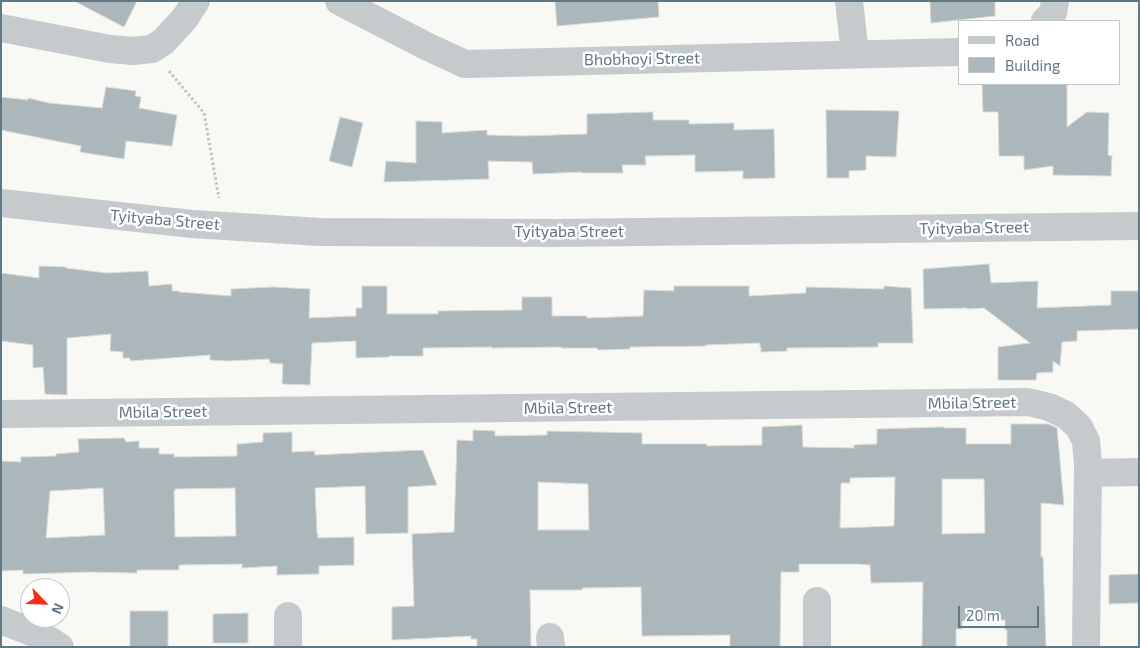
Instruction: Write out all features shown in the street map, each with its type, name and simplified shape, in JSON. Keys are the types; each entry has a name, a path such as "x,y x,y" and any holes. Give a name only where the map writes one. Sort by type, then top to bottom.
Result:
{"street":[{"path":"1,28 110,49 133,51 152,49 164,40 185,18 196,1"},
{"name":"Bhobhoyi Street","path":"339,1 376,10 428,47 465,64 958,52"},
{"path":"849,1 855,54"},
{"path":"1046,20 1053,13 1055,1"},
{"name":"Tyityaba Street","path":"1,203 144,219 320,232 556,233 1139,226"},
{"name":"Mbila Street","path":"1,414 1028,402 1049,407 1066,415 1079,427 1086,441 1088,473 1086,647"},
{"path":"1088,473 1139,472"},
{"path":"817,601 817,647"},
{"path":"288,616 288,647"},
{"path":"1,620 44,637 60,647"}],"path":[{"path":"152,49 204,113 224,226"}],"building":[{"path":"74,1 137,1 124,27"},
{"path":"555,1 658,1 659,17 557,26"},
{"path":"930,1 995,1 995,16 931,23"},
{"path":"982,85 1067,85 1067,127 1087,112 1109,113 1108,155 1112,156 1111,176 1053,175 1053,166 1024,170 1024,156 999,156 998,112 983,112"},
{"path":"106,87 136,91 135,96 141,97 139,108 177,115 172,146 126,141 124,159 80,152 81,146 1,130 1,97 28,100 28,98 49,103 102,108"},
{"path":"826,110 899,111 896,157 866,156 866,170 849,171 849,178 827,178"},
{"path":"653,112 653,120 689,120 689,124 734,123 734,130 774,129 775,178 743,179 743,171 695,172 695,155 645,156 646,165 622,165 623,173 533,174 532,162 488,161 489,179 384,182 386,161 416,163 416,121 442,122 442,133 487,130 487,135 587,134 587,114"},
{"path":"340,117 363,123 352,167 329,161"},
{"path":"989,264 991,283 1038,281 1037,308 1111,305 1111,291 1139,291 1139,329 1077,331 1077,341 1062,342 1060,366 1053,361 1053,372 1037,373 1036,380 998,380 998,347 1030,343 984,308 924,309 923,269"},
{"path":"39,266 66,267 106,273 148,271 149,286 172,284 172,291 179,292 231,296 231,289 273,287 310,289 309,318 356,316 356,308 362,308 362,286 387,286 387,314 438,314 438,311 522,310 522,297 552,297 552,316 587,316 587,318 643,316 644,290 674,291 674,286 749,286 749,296 806,293 806,287 884,289 884,286 911,288 913,343 878,343 878,347 787,348 787,351 761,352 760,343 630,347 630,349 598,350 597,348 561,347 423,348 423,356 356,358 356,341 312,343 310,385 282,384 283,364 270,363 269,359 210,360 210,355 130,361 130,358 123,358 123,352 110,351 111,334 67,338 67,395 45,394 43,367 33,368 33,345 1,341 1,273 39,278"},
{"path":"1011,424 1048,424 1057,428 1064,505 1041,503 1041,557 1043,557 1046,647 1007,647 1005,620 962,621 962,629 956,629 956,647 922,647 923,582 871,583 870,565 857,564 799,564 799,572 781,572 780,647 730,647 730,635 642,636 641,587 530,590 531,647 477,647 477,639 471,639 471,636 392,640 392,607 414,606 412,534 454,532 457,440 473,441 473,430 495,431 495,436 547,435 547,431 642,433 642,444 707,444 707,446 762,445 762,427 802,425 803,447 854,448 854,445 877,444 877,429 944,427 966,428 966,444 1011,444","holes":["895,477 894,526 840,528 841,483 850,483 850,478","942,479 984,479 985,533 942,534","538,482 588,484 589,530 538,530"]},
{"path":"292,432 292,452 314,451 315,455 423,450 437,485 408,487 408,533 366,534 365,486 315,488 318,538 354,537 354,565 319,566 319,574 277,575 277,566 242,568 242,564 179,565 179,570 137,570 137,573 23,574 23,570 1,571 1,461 21,462 21,457 56,456 56,454 79,452 78,439 124,438 126,442 139,441 139,448 159,448 159,454 174,454 174,457 237,456 237,444 263,442 263,433","holes":["103,488 105,535 46,538 50,491","235,488 236,536 175,537 175,489"]},
{"path":"1139,574 1139,603 1109,604 1109,575"},
{"path":"130,611 168,611 168,647 130,647"},
{"path":"248,613 248,643 213,643 213,614"}]}
